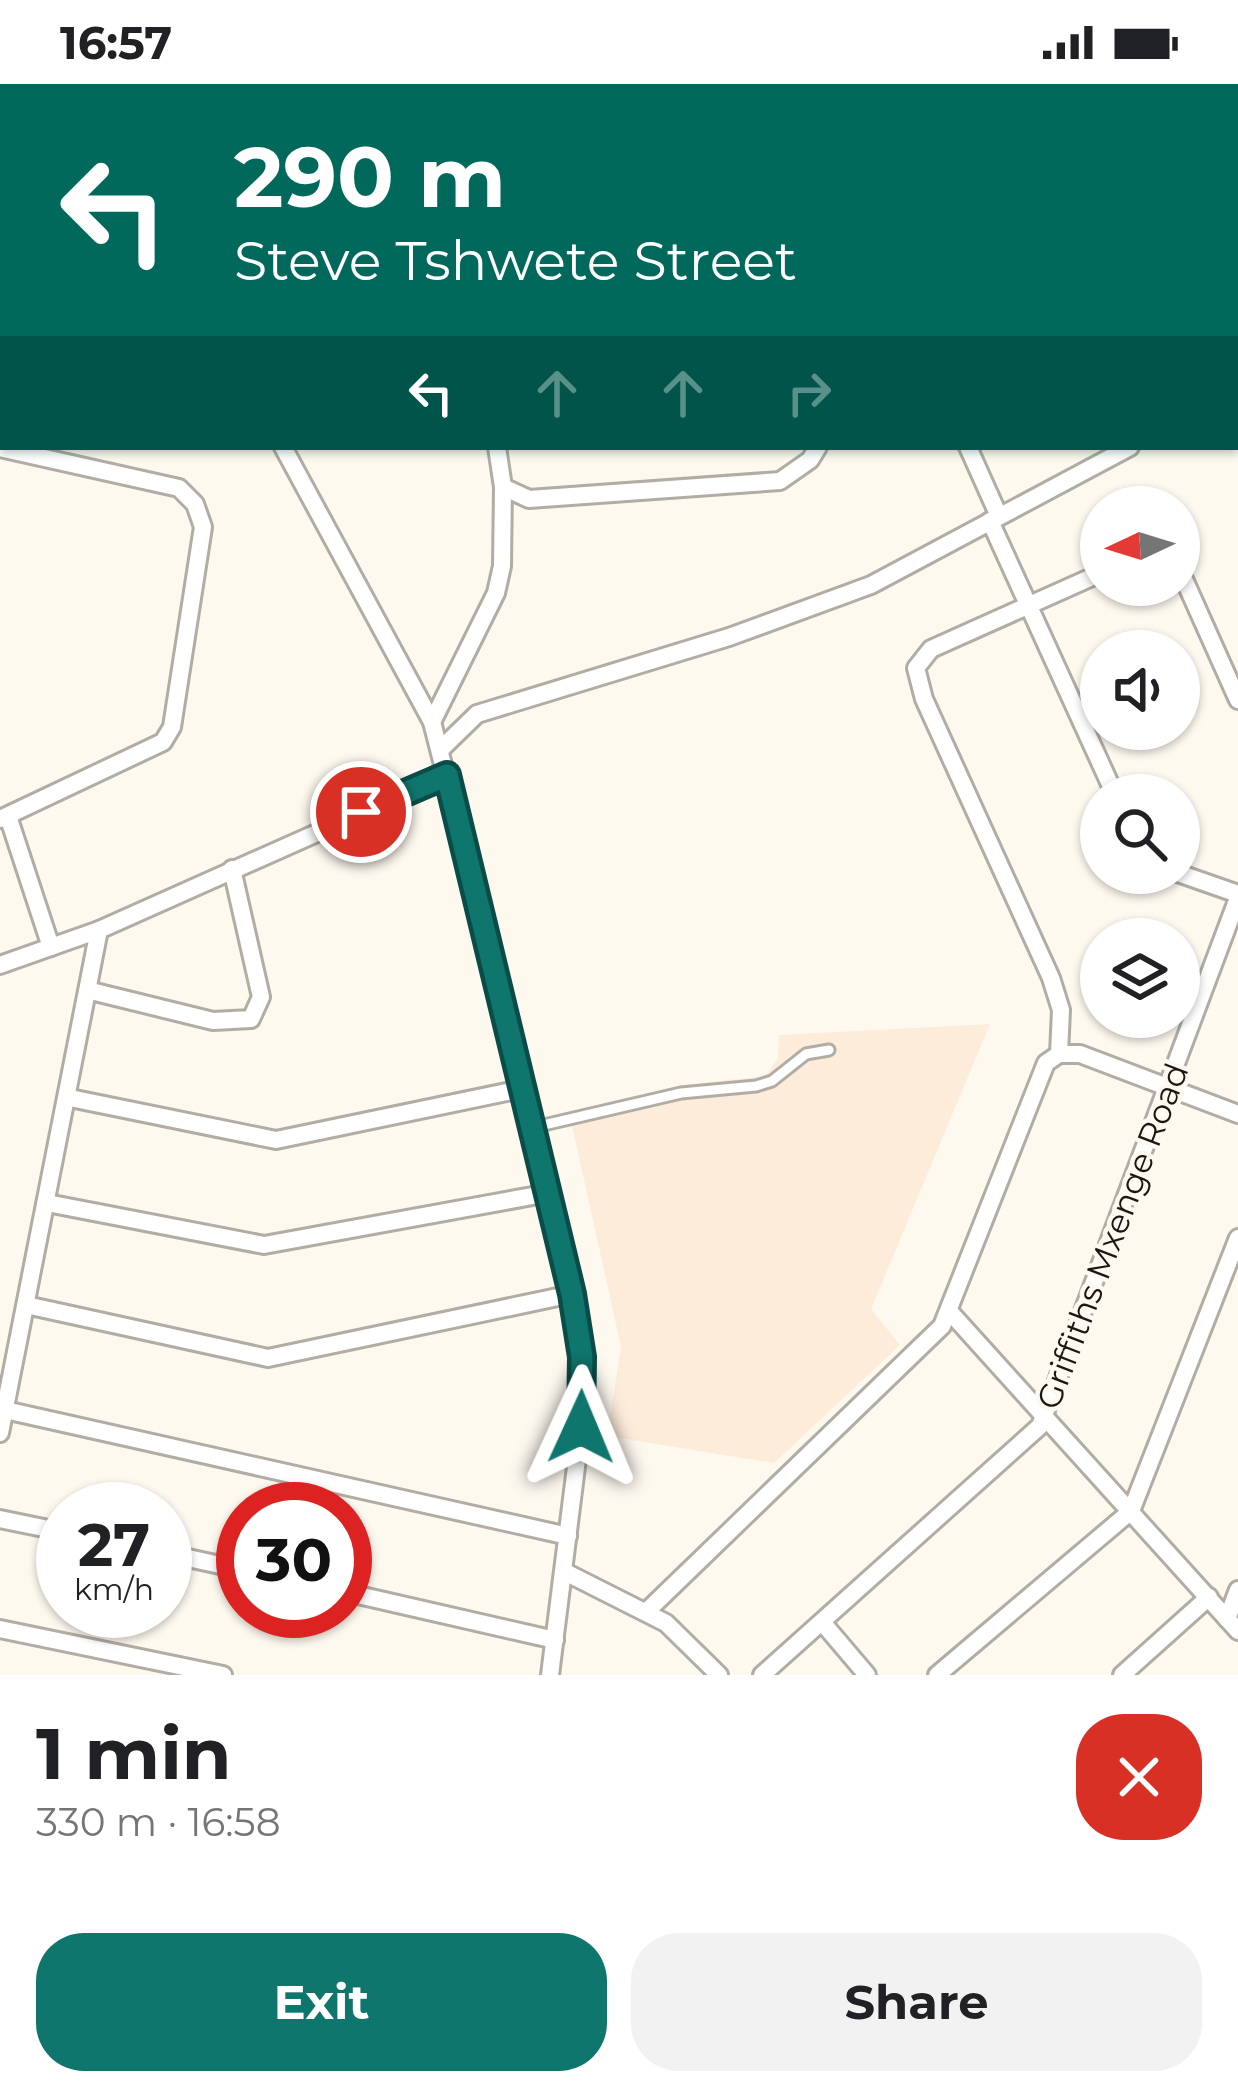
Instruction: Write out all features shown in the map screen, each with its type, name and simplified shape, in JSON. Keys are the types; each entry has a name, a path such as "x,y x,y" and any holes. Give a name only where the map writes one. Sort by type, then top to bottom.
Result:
{"street":[{"path":"9,450 179,488 195,504 203,527 172,727 163,742 4,818 51,947"},
{"path":"285,450 432,722 526,1088 572,1294 583,1384 550,1675"},
{"path":"432,722 496,593 502,566 502,487 496,450"},
{"path":"502,487 530,500 780,481 816,450"},
{"path":"969,450 1028,607 1105,774"},
{"path":"441,749 477,714 817,607 871,585 1124,450"},
{"path":"1059,1054 1057,994 924,699 916,668 931,649 1080,583"},
{"path":"1196,606 1238,700"},
{"path":"0,965 99,930 447,775"},
{"path":"91,991 228,1024 251,1019 261,997 232,869"},
{"path":"1200,881 1238,896"},
{"name":"Griffiths Mxenge Road","path":"762,1675 1029,1440 1046,1414 1238,896"},
{"path":"0,1433 70,1098 99,930"},
{"path":"647,1611 931,1340 950,1312 1046,1063 1059,1054 1080,1054 1238,1114"},
{"path":"70,1098 276,1140 526,1088"},
{"path":"47,1203 264,1245 549,1193"},
{"path":"937,1675 1131,1511 1238,1238"},
{"path":"26,1305 253,1355 289,1357 572,1294"},
{"path":"950,1312 1233,1625"},
{"path":"5,1410 568,1536"},
{"path":"0,1519 36,1526"},
{"path":"565,1572 647,1611 719,1675"},
{"path":"1233,1625 1238,1590"},
{"path":"1122,1675 1209,1597"},
{"path":"372,1598 555,1640"},
{"path":"823,1622 867,1675"},
{"path":"0,1629 223,1675"}],"lane":[{"path":"535,1126 681,1094 756,1086 772,1081 806,1054 829,1050"}],"shaded area":[{"path":"990,1024 871,1309 900,1345 774,1463 607,1436 621,1347 569,1112 681,1085 766,1076 778,1058 779,1035"}],"route":[{"path":"361,812 447,775 572,1294 582,1357 581,1427"}]}
